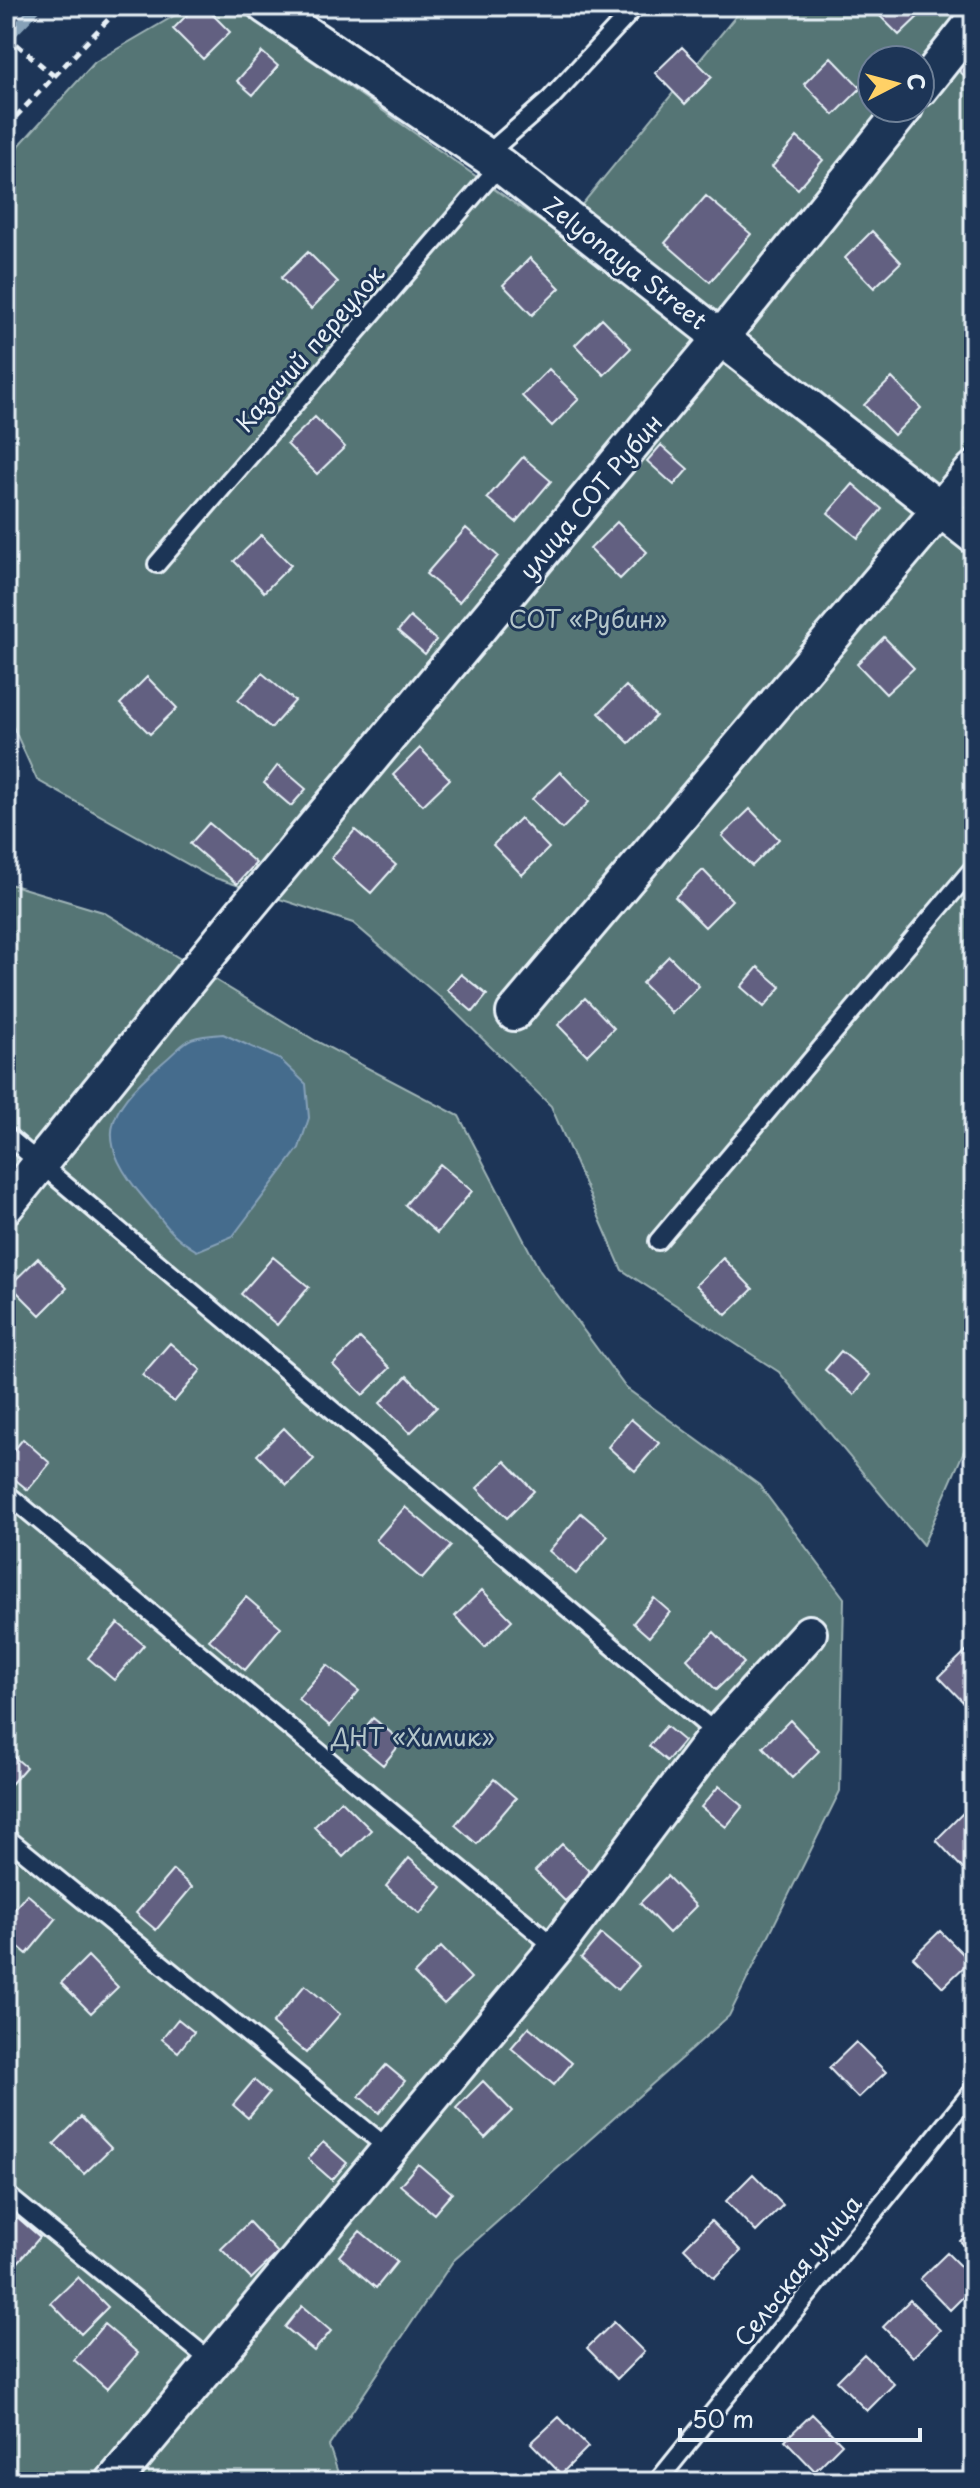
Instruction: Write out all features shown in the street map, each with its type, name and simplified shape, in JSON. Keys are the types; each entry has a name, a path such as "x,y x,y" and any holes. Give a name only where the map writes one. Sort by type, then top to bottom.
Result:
{"street":[{"name":"Zelyonaya Street","path":"265,6 492,160 722,336 974,536"},
{"path":"936,69 974,21"},
{"name":"улица СОТ Рубин","path":"6,1206 240,916 722,336 892,124"},
{"path":"514,1013 974,469"},
{"path":"113,2482 556,1948 717,1734 809,1633"}],"lane":[{"name":"Казачий переулок","path":"157,564 492,160 636,6"},
{"path":"658,1241 974,867"},
{"path":"6,1135 717,1734"},
{"path":"6,1493 556,1948"},
{"path":"6,1837 389,2149"},
{"name":"Сельская улица","path":"657,2482 974,2089"},
{"path":"6,2194 212,2362"}],"path":[{"path":"6,127 121,6"},
{"path":"6,35 54,76"}],"green space":[{"name":"СОТ «Рубин»","path":"191,6 234,6 558,234 744,6 974,6 974,1428 923,1545 779,1372 622,1270 551,1106 442,999 353,923 209,876 37,780 6,711 6,160 95,62"},
{"name":"ДНТ «Химик»","path":"6,883 103,912 316,1041 459,1116 540,1271 626,1388 759,1485 844,1598 840,1791 729,2016 453,2261 329,2446 341,2482 6,2482"}],"water":[{"path":"223,1034 281,1060 306,1084 309,1118 299,1148 233,1236 197,1251 169,1229 130,1180 113,1144 112,1129 127,1098 182,1045 193,1038"}],"building":[{"path":"196,6 204,6 230,32 203,59 173,29"},
{"path":"870,6 924,6 926,9 899,35"},
{"path":"682,47 712,77 685,104 655,73"},
{"path":"262,52 278,66 253,95 237,81"},
{"path":"974,53 974,84 959,71"},
{"path":"831,57 856,83 856,93 834,115 804,84"},
{"path":"797,137 823,160 798,189 772,167"},
{"path":"706,196 751,234 710,282 665,243"},
{"path":"872,231 901,262 874,288 845,258"},
{"path":"308,252 338,282 311,309 281,278"},
{"path":"530,258 560,288 532,315 503,285"},
{"path":"602,318 631,348 604,375 575,345"},
{"path":"549,369 579,399 552,426 522,396"},
{"path":"892,378 921,408 894,435 864,405"},
{"path":"315,417 345,447 317,474 287,444"},
{"path":"661,445 688,469 674,485 647,461"},
{"path":"523,457 551,481 516,522 487,498"},
{"path":"853,484 882,509 858,538 828,513"},
{"path":"617,522 647,552 620,579 590,549"},
{"path":"466,528 498,556 459,602 426,574"},
{"path":"261,535 291,565 264,592 234,561"},
{"path":"410,617 436,640 425,654 398,631"},
{"path":"884,637 914,668 886,694 857,664"},
{"path":"262,673 295,701 271,728 238,700"},
{"path":"147,677 177,708 150,734 120,704"},
{"path":"626,686 656,716 629,743 599,713"},
{"path":"420,748 450,779 423,805 393,775"},
{"path":"278,765 306,789 291,806 264,783"},
{"path":"560,772 589,802 562,829 532,799"},
{"path":"750,809 779,839 752,866 722,836"},
{"path":"520,818 549,848 522,875 493,845"},
{"path":"209,823 256,863 237,884 190,844"},
{"path":"355,830 396,865 371,893 331,858"},
{"path":"703,870 732,900 705,927 675,897"},
{"path":"669,956 699,986 672,1013 642,983"},
{"path":"758,967 781,987 764,1007 741,987"},
{"path":"461,974 487,995 473,1012 447,990"},
{"path":"585,998 614,1028 587,1055 558,1025"},
{"path":"440,1164 472,1191 437,1233 405,1205"},
{"path":"273,1257 309,1287 277,1325 241,1294"},
{"path":"38,1258 67,1288 40,1315 10,1285"},
{"path":"723,1258 753,1289 726,1315 696,1285"},
{"path":"360,1338 390,1368 363,1395 333,1365"},
{"path":"170,1343 201,1370 174,1402 142,1375"},
{"path":"841,1351 870,1375 854,1395 825,1370"},
{"path":"407,1376 437,1407 410,1433 380,1403"},
{"path":"631,1419 659,1443 635,1471 608,1447"},
{"path":"284,1428 314,1459 287,1485 257,1455"},
{"path":"23,1439 50,1463 28,1490 6,1472 6,1460"},
{"path":"505,1461 534,1491 507,1518 477,1488"},
{"path":"405,1507 451,1546 422,1579 376,1540"},
{"path":"581,1513 608,1536 576,1574 549,1551"},
{"path":"482,1590 512,1620 485,1647 455,1616"},
{"path":"246,1597 281,1627 245,1670 209,1640"},
{"path":"654,1598 670,1612 649,1637 633,1623"},
{"path":"118,1623 144,1645 114,1680 88,1658"},
{"path":"714,1632 744,1663 716,1690 687,1659"},
{"path":"966,1651 974,1659 974,1702 969,1708 939,1677"},
{"path":"327,1665 359,1691 330,1726 298,1699"},
{"path":"373,1718 402,1742 383,1765 354,1741"},
{"path":"790,1720 819,1751 792,1778 763,1747"},
{"path":"666,1726 684,1741 667,1761 649,1746"},
{"path":"6,1750 26,1767 6,1790"},
{"path":"494,1779 516,1798 477,1844 455,1825"},
{"path":"719,1786 743,1806 726,1827 701,1807"},
{"path":"341,1800 371,1830 343,1857 314,1827"},
{"path":"963,1813 974,1825 974,1862 965,1871 936,1840"},
{"path":"562,1844 592,1874 565,1901 535,1871"},
{"path":"409,1858 442,1887 420,1914 386,1886"},
{"path":"173,1870 192,1887 156,1930 136,1913"},
{"path":"667,1876 696,1906 669,1933 640,1903"},
{"path":"27,1894 56,1919 27,1954 6,1936 6,1919"},
{"path":"940,1931 970,1961 943,1987 913,1957"},
{"path":"601,1934 639,1966 618,1990 581,1958"},
{"path":"441,1947 471,1978 444,2004 414,1974"},
{"path":"88,1956 118,1987 91,2013 61,1983"},
{"path":"305,1985 340,2014 306,2053 272,2024"},
{"path":"178,2019 194,2032 178,2052 162,2039"},
{"path":"529,2027 572,2063 554,2085 511,2048"},
{"path":"856,2042 886,2072 858,2098 829,2068"},
{"path":"386,2065 405,2081 379,2113 359,2096"},
{"path":"254,2080 269,2093 248,2118 233,2105"},
{"path":"483,2081 512,2111 485,2138 456,2108"},
{"path":"81,2117 111,2148 84,2174 54,2144"},
{"path":"323,2142 347,2163 332,2180 308,2159"},
{"path":"418,2164 452,2193 434,2214 400,2185"},
{"path":"753,2174 783,2205 756,2232 726,2201"},
{"path":"17,2217 40,2237 6,2276 6,2230"},
{"path":"711,2221 741,2251 714,2278 684,2248"},
{"path":"249,2222 278,2253 251,2279 221,2249"},
{"path":"974,2227 974,2256 960,2241"},
{"path":"360,2231 397,2262 376,2288 339,2256"},
{"path":"947,2253 974,2280 974,2286 950,2310 920,2279"},
{"path":"78,2277 108,2307 81,2334 51,2303"},
{"path":"910,2300 940,2330 913,2357 883,2327"},
{"path":"302,2306 331,2331 314,2351 285,2327"},
{"path":"614,2322 644,2352 617,2379 587,2348"},
{"path":"104,2324 138,2353 107,2389 74,2360"},
{"path":"864,2354 894,2384 867,2411 837,2381"},
{"path":"812,2414 842,2444 815,2471 785,2440"},
{"path":"559,2417 588,2447 561,2474 531,2443"}],"waterway":[{"path":"6,39 38,6"}]}
